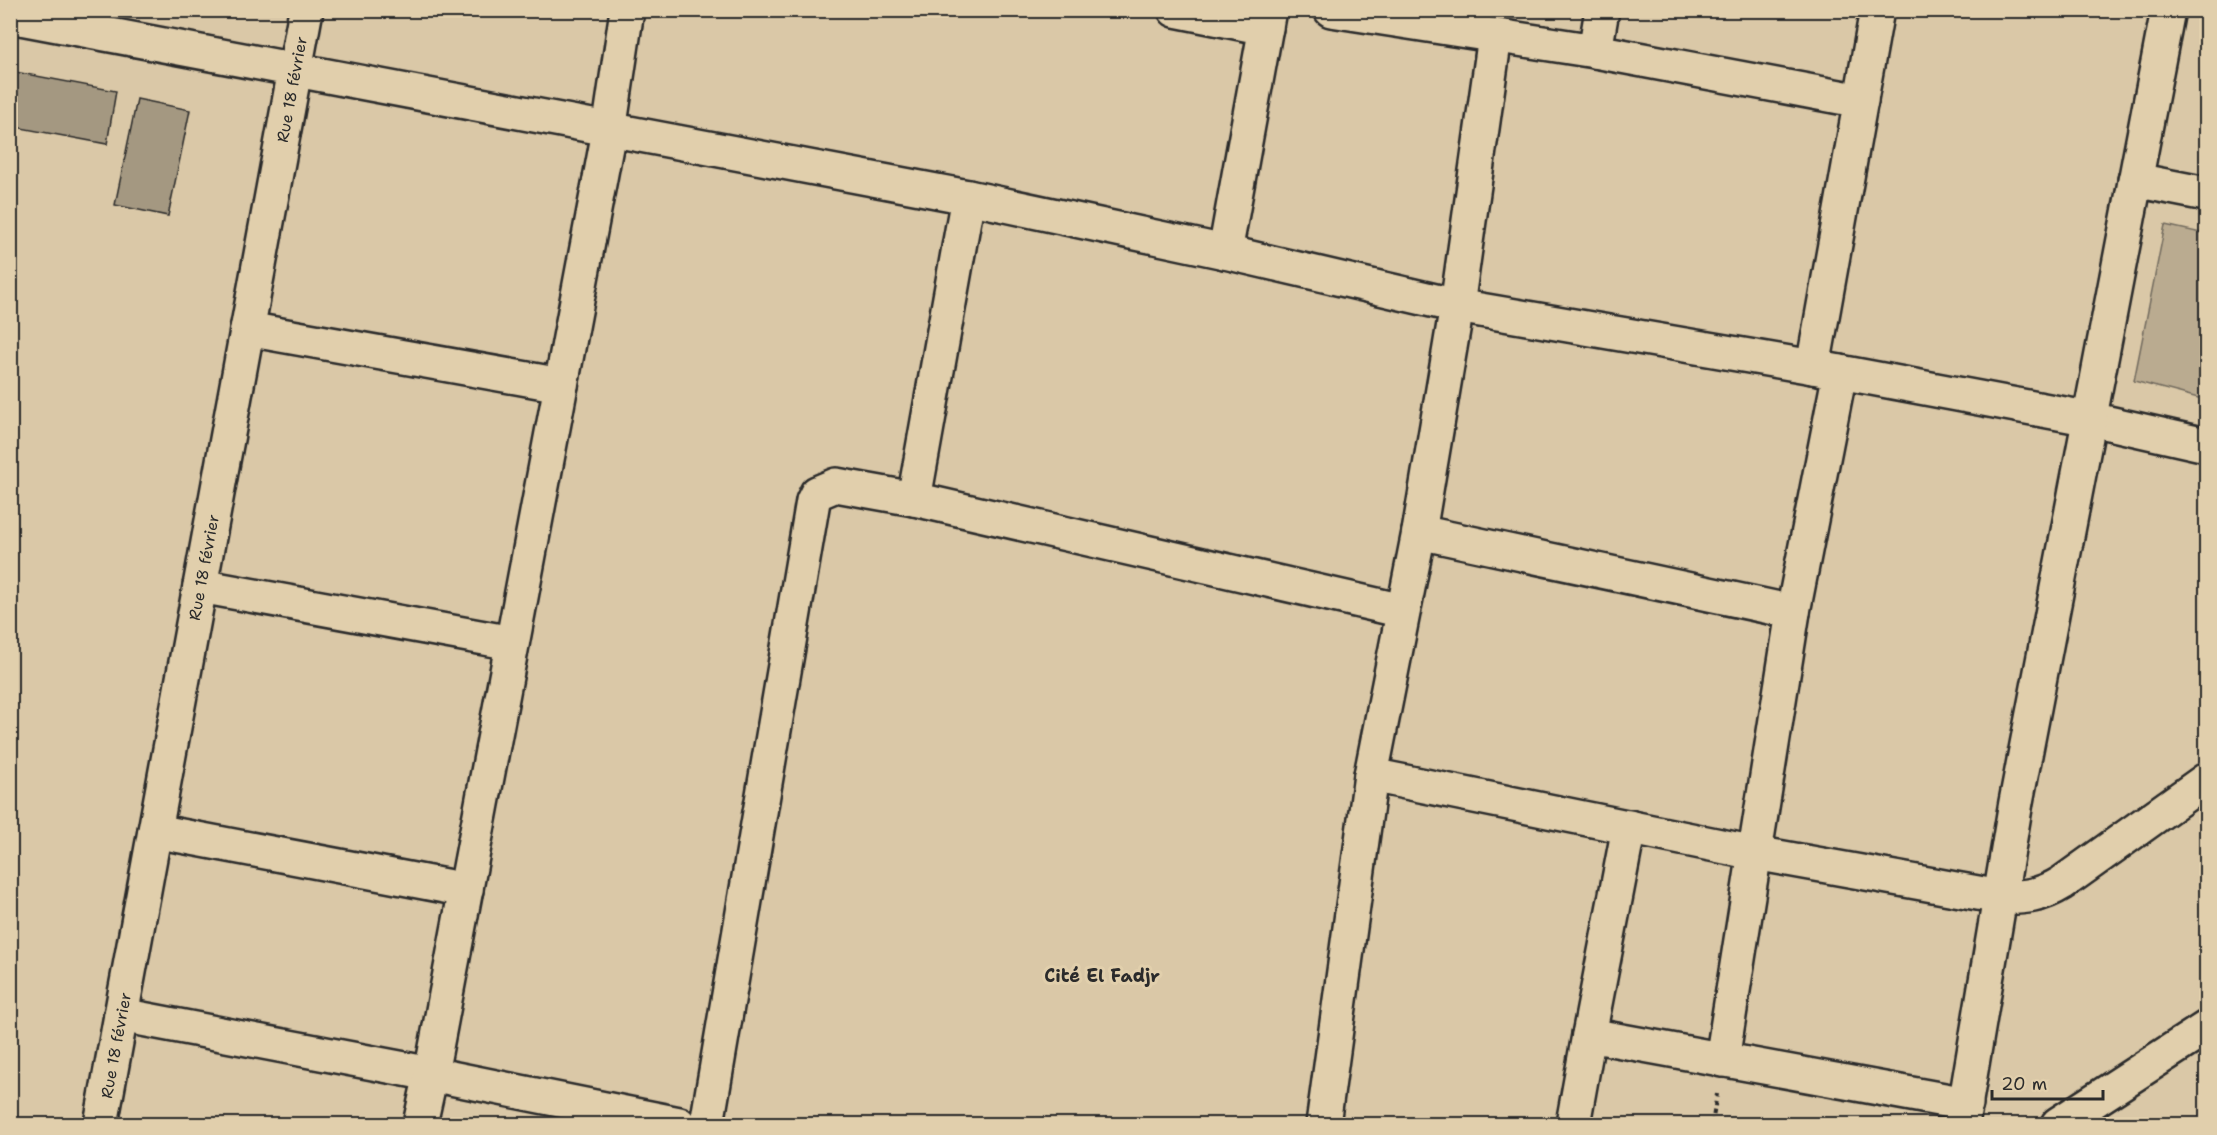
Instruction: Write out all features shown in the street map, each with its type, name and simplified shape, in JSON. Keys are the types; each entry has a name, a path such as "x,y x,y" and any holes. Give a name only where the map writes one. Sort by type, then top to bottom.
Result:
{"street":[{"name":"Rue 18 février","path":"101,1125 306,10"},
{"path":"420,1125 609,131 627,10"},
{"path":"1175,10 1268,19 1226,252"},
{"path":"1331,10 1595,51 1861,101"},
{"path":"1595,51 1602,10"},
{"path":"1722,1060 1793,612 1861,101 1877,10"},
{"path":"1589,1035 1722,1060 1964,1114 2016,802 2168,10"},
{"path":"10,16 105,22 295,72 968,197 1226,252 1457,306 1826,369 2091,419 2206,445"},
{"path":"1323,1125 1371,775 1419,532 1457,306 1495,36"},
{"path":"2135,180 2206,194"},
{"path":"914,499 968,197"},
{"path":"247,329 561,385"},
{"path":"707,1125 813,501 817,492 836,485 914,499 1403,611"},
{"path":"1419,532 1793,612"},
{"path":"200,586 512,643"},
{"path":"1371,775 1755,853 2000,897 2023,898 2046,893 2206,780"},
{"path":"1573,1125 1629,827"},
{"path":"155,831 466,890"},
{"path":"121,1015 431,1074 679,1125"},
{"path":"2058,1125 2206,1028"}],"shaded area":[{"path":"2165,225 2206,234 2206,400 2134,381"}],"building":[{"path":"10,71 116,91 107,144 10,126"},
{"path":"137,99 190,110 168,216 115,205"}],"district":[{"name":"Cité El Fadjr","path":"1102,976"}]}
